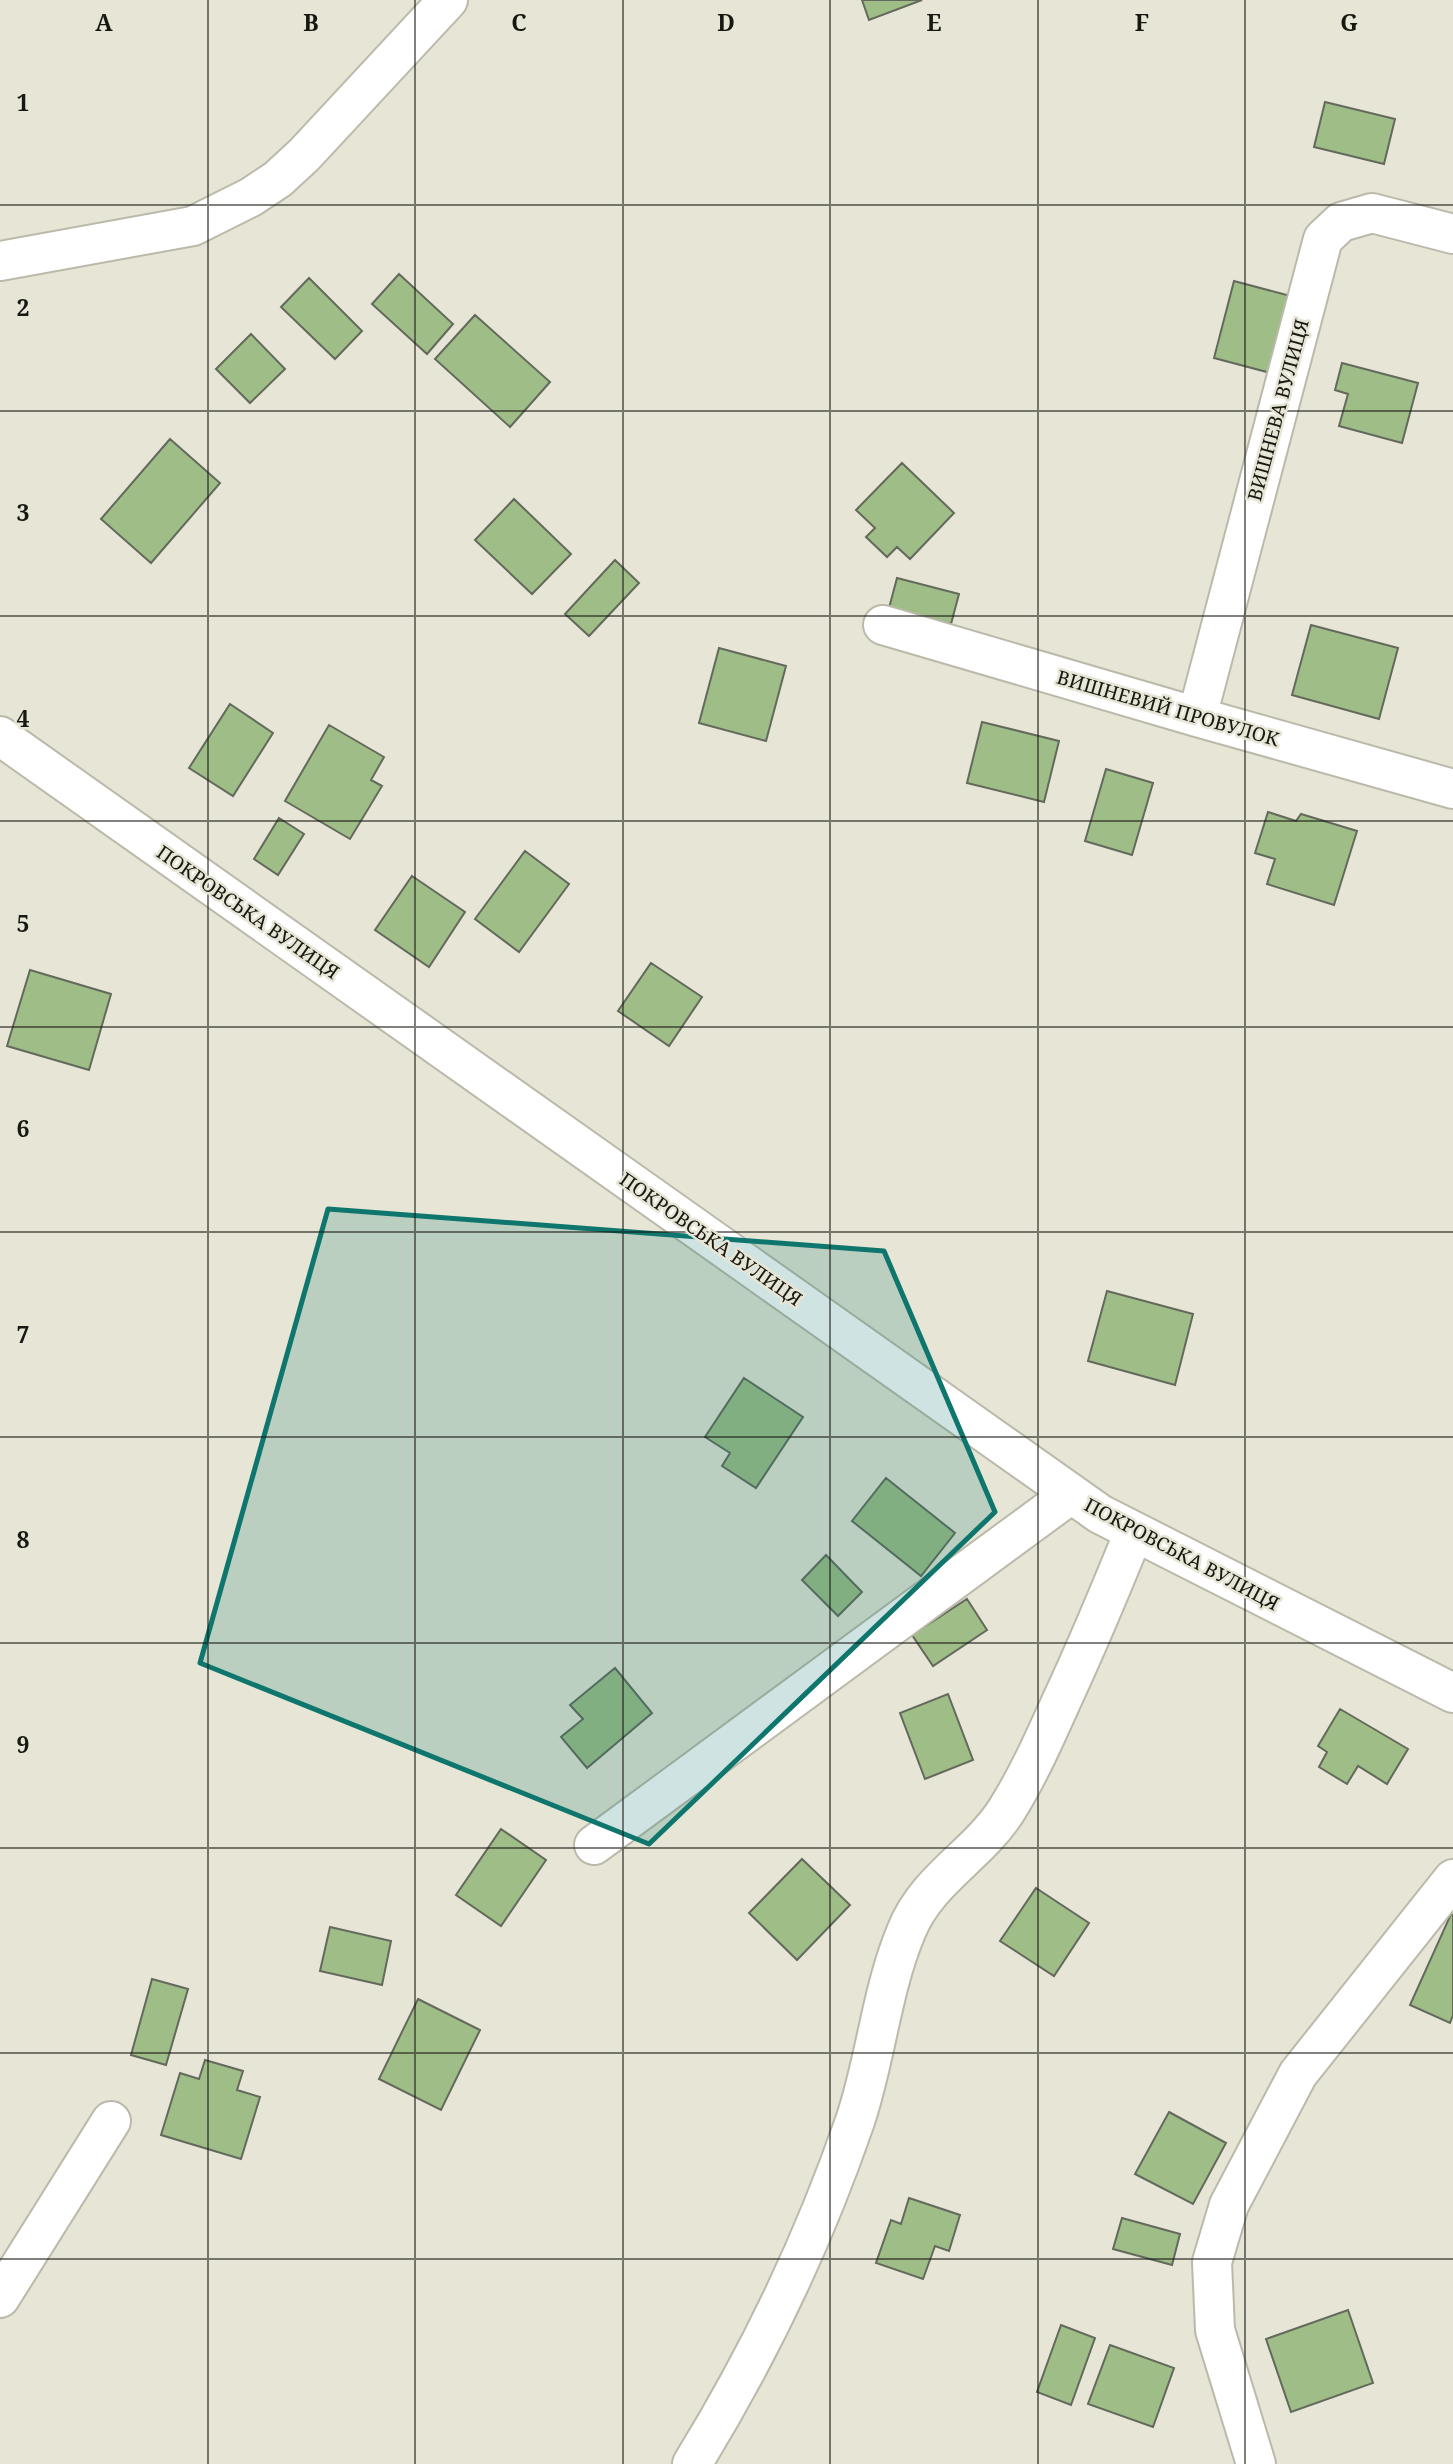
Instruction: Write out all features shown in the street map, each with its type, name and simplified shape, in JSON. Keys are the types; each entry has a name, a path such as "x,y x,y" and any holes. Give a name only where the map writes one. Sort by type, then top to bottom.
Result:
{"street":[{"path":"0,261 193,226 251,197 278,179 304,155 448,0"},
{"name":"ВИШНЕВА ВУЛИЦЯ","path":"1197,718 1323,239 1341,222 1372,213 1453,234"},
{"name":"ВИШНЕВИЙ ПРОВУЛОК","path":"883,625 1197,718 1453,789"},
{"name":"ПОКРОВСЬКА ВУЛИЦЯ","path":"0,736 1100,1514 1453,1693"},
{"path":"594,1844 1071,1494"},
{"path":"692,2464 737,2387 812,2231 856,2119 906,1930 924,1896 979,1844 1003,1816 1025,1782 1097,1625 1134,1532"},
{"path":"1256,2464 1216,2330 1212,2262 1229,2205 1298,2074 1453,1879"},
{"path":"0,2298 111,2121"}],"highlighted area":[{"path":"328,1209 884,1251 995,1512 649,1844 200,1663"}],"building":[{"path":"862,0 922,0 869,20"},
{"path":"1325,102 1395,119 1384,164 1314,147"},
{"path":"399,274 453,324 427,354 372,304"},
{"path":"309,278 362,331 335,359 281,307"},
{"path":"1234,281 1298,298 1278,375 1214,358"},
{"path":"475,315 550,382 510,427 435,359"},
{"path":"251,334 285,369 250,403 216,369"},
{"path":"1342,363 1418,383 1402,443 1339,426 1348,394 1335,390"},
{"path":"170,439 220,483 151,563 101,519"},
{"path":"902,463 954,513 910,559 897,547 887,557 866,537 875,528 856,510"},
{"path":"514,499 571,554 532,594 475,540"},
{"path":"615,560 639,583 589,636 565,614"},
{"path":"897,578 959,594 951,624 889,608"},
{"path":"1311,625 1398,648 1379,719 1292,695"},
{"path":"719,648 786,666 766,741 699,723"},
{"path":"230,704 273,733 233,796 189,768"},
{"path":"982,722 1059,741 1044,802 967,783"},
{"path":"329,725 384,757 371,780 382,786 350,839 285,801"},
{"path":"1106,769 1153,783 1132,855 1085,841"},
{"path":"1268,812 1296,821 1301,814 1357,831 1334,905 1267,884 1275,859 1255,853"},
{"path":"279,818 304,834 278,875 254,859"},
{"path":"525,851 569,884 519,952 475,919"},
{"path":"412,876 465,912 429,967 375,930"},
{"path":"651,963 702,997 669,1046 618,1011"},
{"path":"30,970 111,994 89,1070 7,1046"},
{"path":"1107,1291 1193,1314 1175,1385 1088,1361"},
{"path":"744,1378 803,1417 756,1488 722,1466 730,1453 705,1437"},
{"path":"886,1478 955,1533 921,1576 852,1521"},
{"path":"826,1555 862,1592 838,1616 802,1580"},
{"path":"967,1599 987,1630 933,1666 912,1635"},
{"path":"615,1668 652,1713 587,1768 561,1737 583,1719 570,1705"},
{"path":"948,1694 973,1760 925,1779 900,1713"},
{"path":"1340,1709 1408,1749 1387,1784 1358,1766 1347,1784 1319,1767 1327,1752 1318,1746"},
{"path":"501,1829 546,1860 501,1926 456,1895"},
{"path":"802,1859 850,1905 797,1960 749,1913"},
{"path":"1036,1888 1089,1923 1054,1976 1000,1941"},
{"path":"1451,1914 1453,2015 1450,2023 1410,2005"},
{"path":"330,1927 391,1941 382,1985 320,1971"},
{"path":"152,1979 188,1989 166,2065 131,2055"},
{"path":"418,1999 480,2030 441,2110 379,2079"},
{"path":"205,2060 243,2071 237,2090 260,2097 241,2159 161,2135 180,2073 199,2079"},
{"path":"1169,2112 1226,2143 1193,2204 1135,2174"},
{"path":"909,2198 960,2215 949,2251 935,2246 923,2279 876,2263 891,2220 901,2224"},
{"path":"1122,2218 1180,2234 1172,2265 1113,2249"},
{"path":"1348,2310 1373,2383 1291,2412 1266,2339"},
{"path":"1061,2325 1095,2338 1071,2405 1037,2392"},
{"path":"1110,2345 1174,2368 1153,2427 1088,2404"}]}
